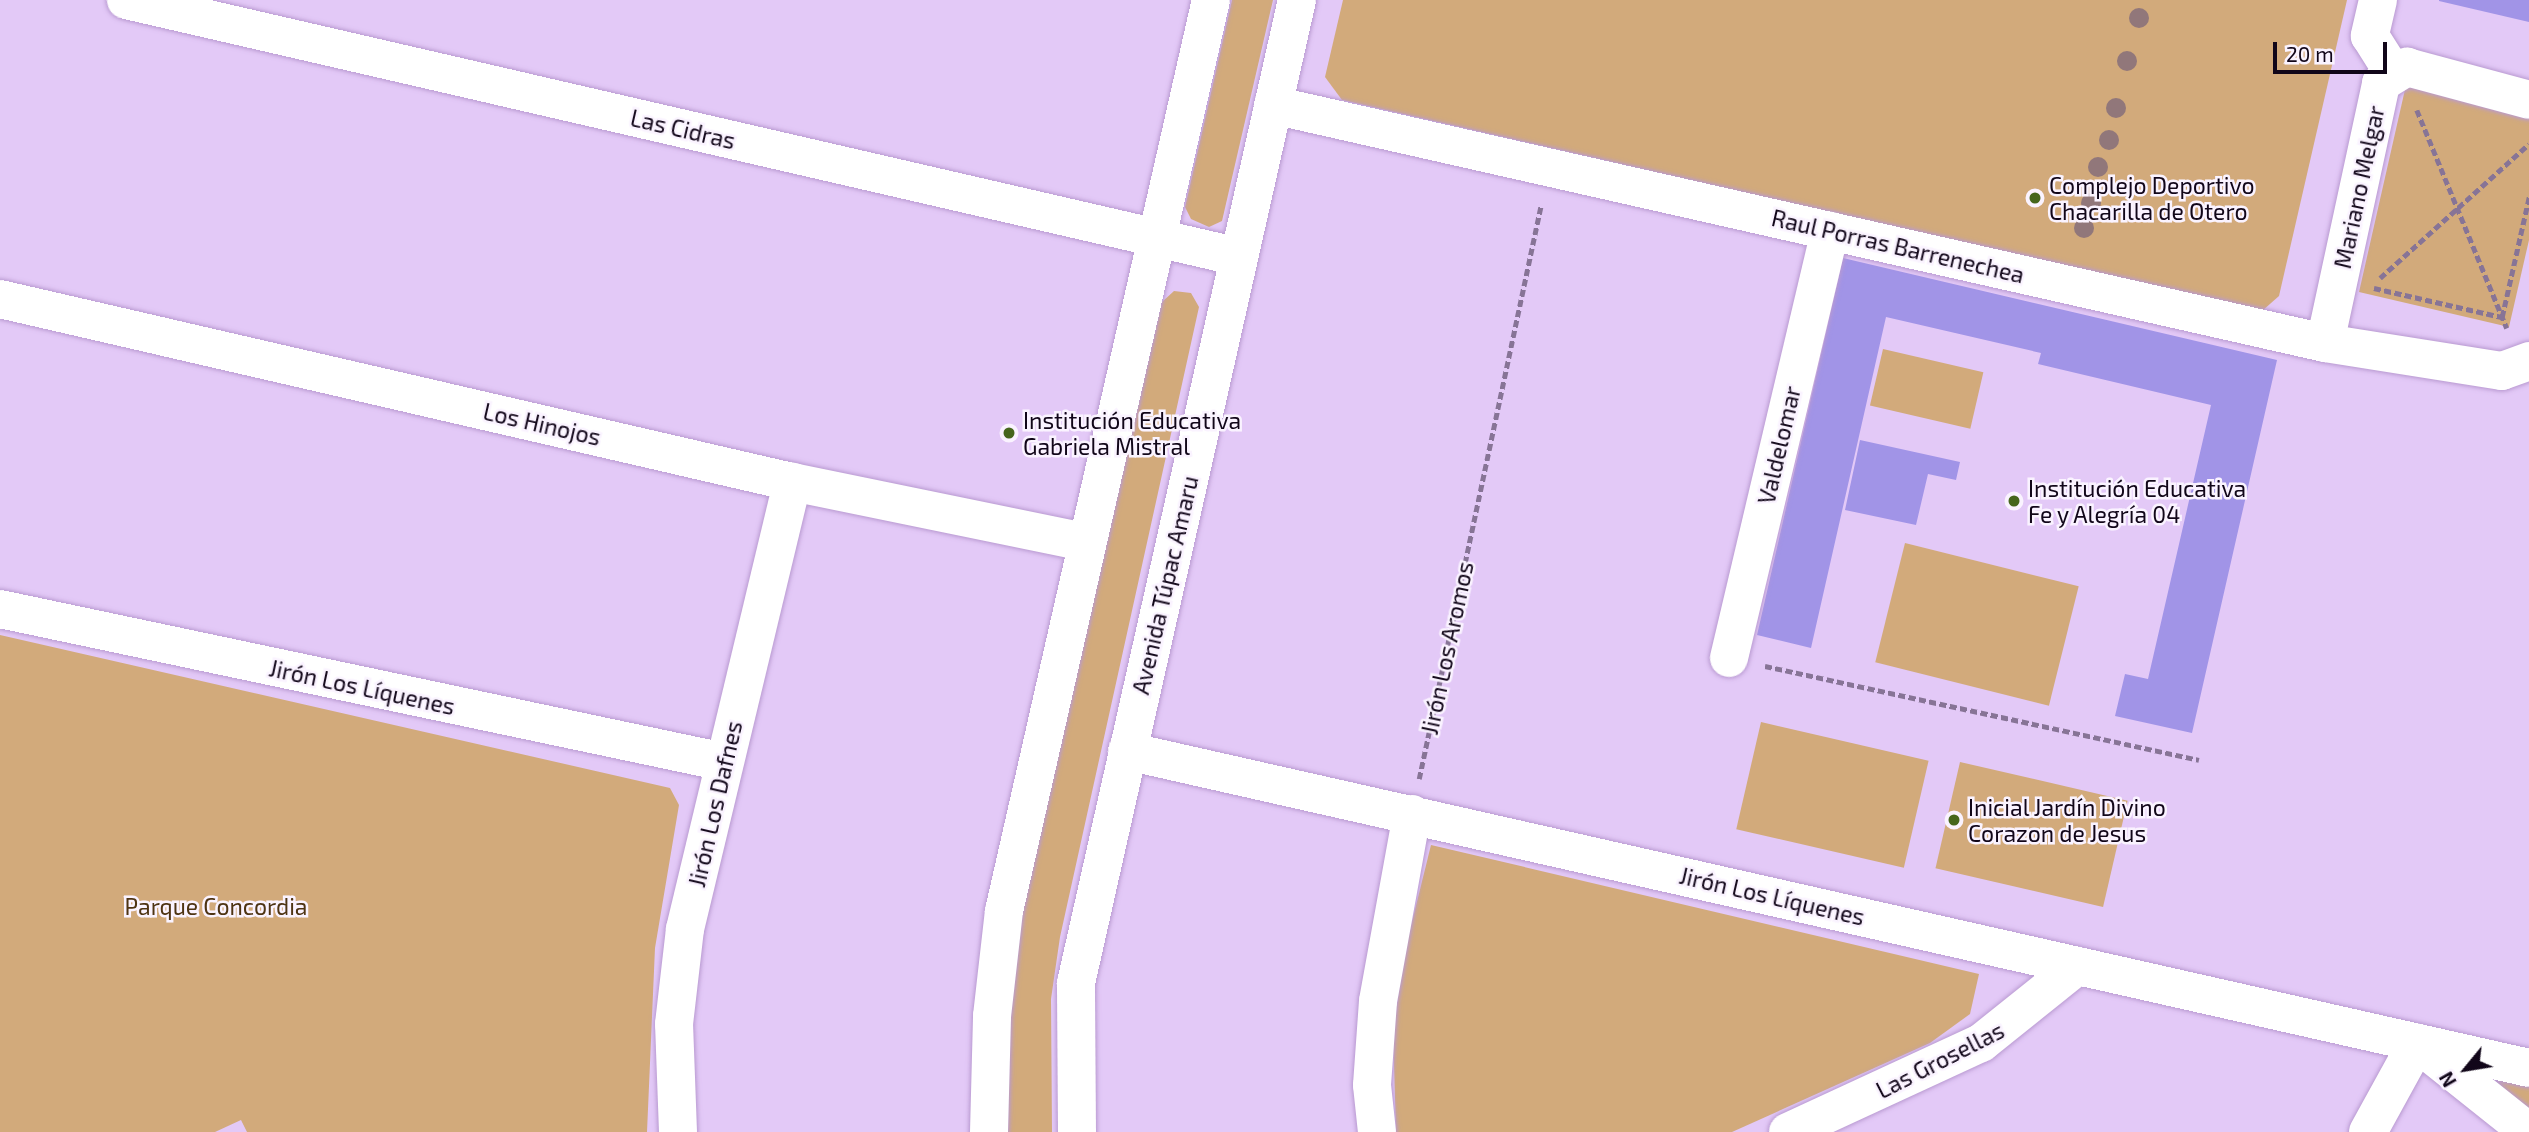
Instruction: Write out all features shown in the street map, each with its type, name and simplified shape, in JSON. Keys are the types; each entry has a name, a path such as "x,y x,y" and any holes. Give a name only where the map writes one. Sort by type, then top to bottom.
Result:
{"street":[{"name":"Las Cidras","path":"126,0 1239,257"},
{"path":"989,1132 992,1016 1004,911 1085,542 1159,239 1211,0"},
{"name":"Avenida Túpac Amaru","path":"1077,1132 1076,983 1297,0"},
{"path":"2378,0 2370,36 2402,85"},
{"path":"2402,85 2407,67 2529,100"},
{"name":"Mariano Melgar","path":"2325,342 2381,83 2402,85"},
{"name":"Raul Porras Barrenechea","path":"1273,105 2325,342 2502,371 2527,362"},
{"name":"Valdelomar","path":"1729,658 1830,231"},
{"name":"Los Hinojos","path":"0,299 792,482 1085,542"},
{"name":"Jirón Los Dafnes","path":"678,1132 674,1024 684,938 792,482"},
{"name":"Jirón Los Líquenes","path":"0,609 724,762"},
{"name":"Jirón Los Líquenes","path":"1127,751 2529,1068"},
{"path":"1377,1132 1372,1085 1378,1001 1412,814"},
{"name":"Las Grosellas","path":"1788,1132 1981,1043 2077,966"},
{"path":"2368,1132 2417,1043"},
{"name":"Jirón Los Líquenes","path":"2417,1043 2529,1132"}],"path":[{"path":"2402,85 2426,103"},
{"path":"2402,85 2410,113"},
{"path":"2402,85 2502,317 2527,362"},
{"path":"2363,296 2529,144"},
{"name":"Jirón Los Aromos","path":"1412,814 1550,167"},
{"path":"2502,317 2529,197"},
{"path":"2370,287 2373,273"},
{"path":"2370,287 2502,317"},
{"path":"1729,658 2199,760"}],"green space":[{"path":"1232,0 1273,0 1222,221 1209,227 1191,219 1185,207"},
{"name":"Complejo Deportivo Chacarilla de Otero","path":"1343,0 2347,0 2279,296 2262,311 1342,100 1325,77"},
{"path":"2406,85 2529,114 2529,240 2509,327 2359,292"},
{"path":"1174,291 1191,293 1199,307 1060,937 1051,999 1052,1132 1005,1132 1006,1044 1023,909 1162,302"},
{"path":"1883,349 1983,372 1970,429 1870,406"},
{"path":"1905,543 2079,586 2049,706 1875,662"},
{"name":"Parque Concordia","path":"0,635 670,788 679,805 655,948 647,1132 247,1132 241,1120 215,1132 0,1132"},
{"path":"1761,722 1929,761 1904,868 1736,829"},
{"path":"1960,762 2128,801 2103,907 1935,868"},
{"path":"1431,845 1979,974 1970,1014 1930,1043 1732,1132 1396,1132 1393,1032 1405,950"},
{"path":"2464,1065 2529,1084 2529,1113"}],"building":[{"path":"2529,0 2529,22 2439,1"},
{"path":"1843,258 2277,360 2192,733 2115,716 2125,674 2148,679 2211,405 2038,364 2041,353 1886,317 1811,648 1757,635"},
{"path":"1860,440 1960,462 1956,480 1928,474 1916,525 1845,510"}],"place":[{"name":"Complejo Deportivo Chacarilla de Otero","path":"2035,198"},
{"name":"Institución Educativa Gabriela Mistral","path":"1009,433"},
{"name":"Institución Educativa Fe y Alegría 04","path":"2014,501"},
{"name":"Inicial Jardín Divino Corazon de Jesus","path":"1954,820"}]}
